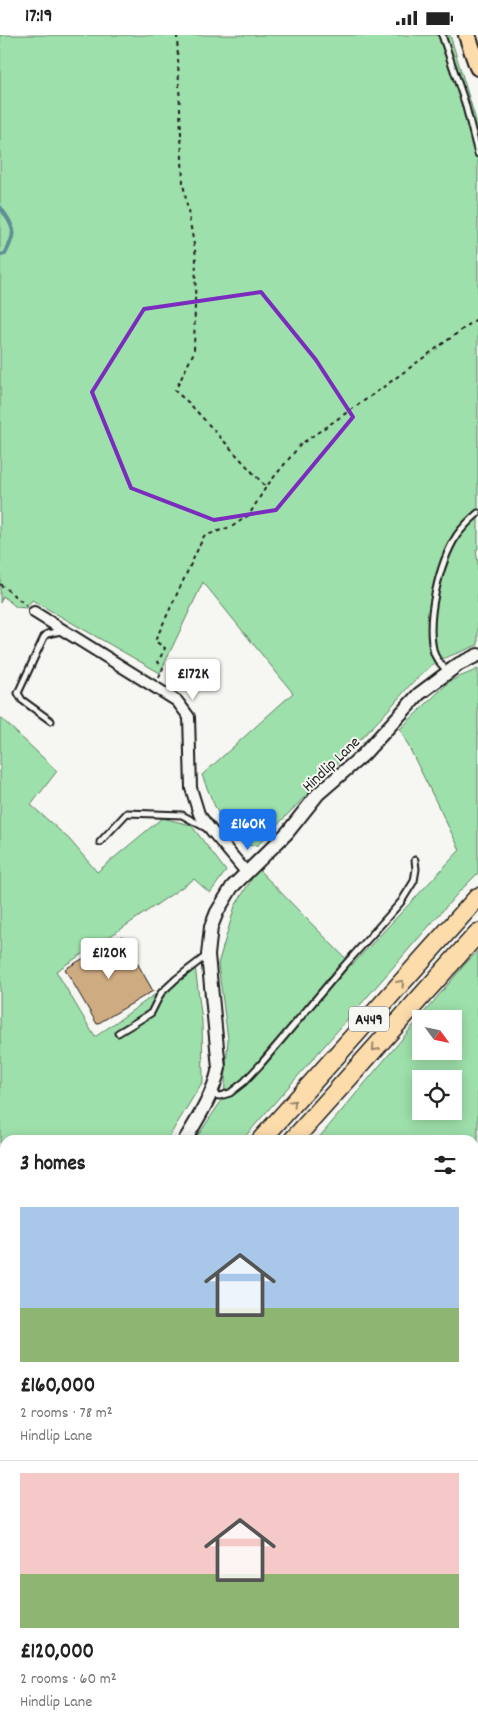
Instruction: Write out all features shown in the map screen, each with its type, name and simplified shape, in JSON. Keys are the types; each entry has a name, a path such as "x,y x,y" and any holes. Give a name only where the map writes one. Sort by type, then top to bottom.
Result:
{"highway":[{"name":"A449","path":"265,1135 478,897"},
{"name":"A449","path":"297,1135 478,933"}],"main road":[{"path":"467,35 478,67"}],"street":[{"path":"34,612 177,701 189,717 191,789 200,814 246,872"},
{"name":"Hindlip Lane","path":"188,1135 216,1084 219,1058 208,955 210,933 217,912 232,887 287,833 318,793 363,755 419,694 448,672 478,655"}],"lane":[{"path":"442,35 465,103 478,154"},
{"path":"448,672 435,655 431,633 431,614 441,572 449,549 457,536 478,513"},
{"path":"51,721 22,700 18,693 44,637 47,633 64,631"},
{"path":"100,842 127,813 182,815 211,830"},
{"path":"211,1095 230,1093 244,1082 260,1065 401,902 414,881 415,860"},
{"path":"118,1033 151,1013 161,993 208,955"}],"path":[{"path":"177,35 183,183 196,256 194,352 175,391 189,403 266,487"},
{"path":"156,688 163,667 158,662 165,648 155,641 204,536 233,526 249,515 266,487 301,444 372,396 478,318"},
{"path":"0,584 34,612"}],"highlighted area":[{"path":"261,292 316,360 353,417 276,510 214,520 131,488 92,392 144,309"}],"green space":[{"path":"0,35 450,35 478,127 478,549 476,550 478,564 478,645 442,659 432,665 411,684 381,718 258,845 246,845 231,833 219,814 202,775 293,693 203,582 160,673 32,600 26,608 16,607 3,596 0,603"},
{"path":"478,669 478,873 458,893 246,1135 198,1135 224,1097 228,1039 218,964 235,906 258,869 352,965 460,850 400,729 450,681"},
{"path":"0,717 57,771 31,805 69,839 97,872 162,818 191,825 226,871 210,893 194,879 56,971 95,1037 195,966 202,1021 203,1081 170,1135 0,1135"},
{"path":"478,951 478,1135 321,1135 412,1027 412,1060 462,1060 462,1010 426,1010"}],"building":[{"path":"122,936 153,991 97,1024 65,969"}],"waterway":[{"path":"0,207 13,230 13,235 5,254 0,255"}]}
